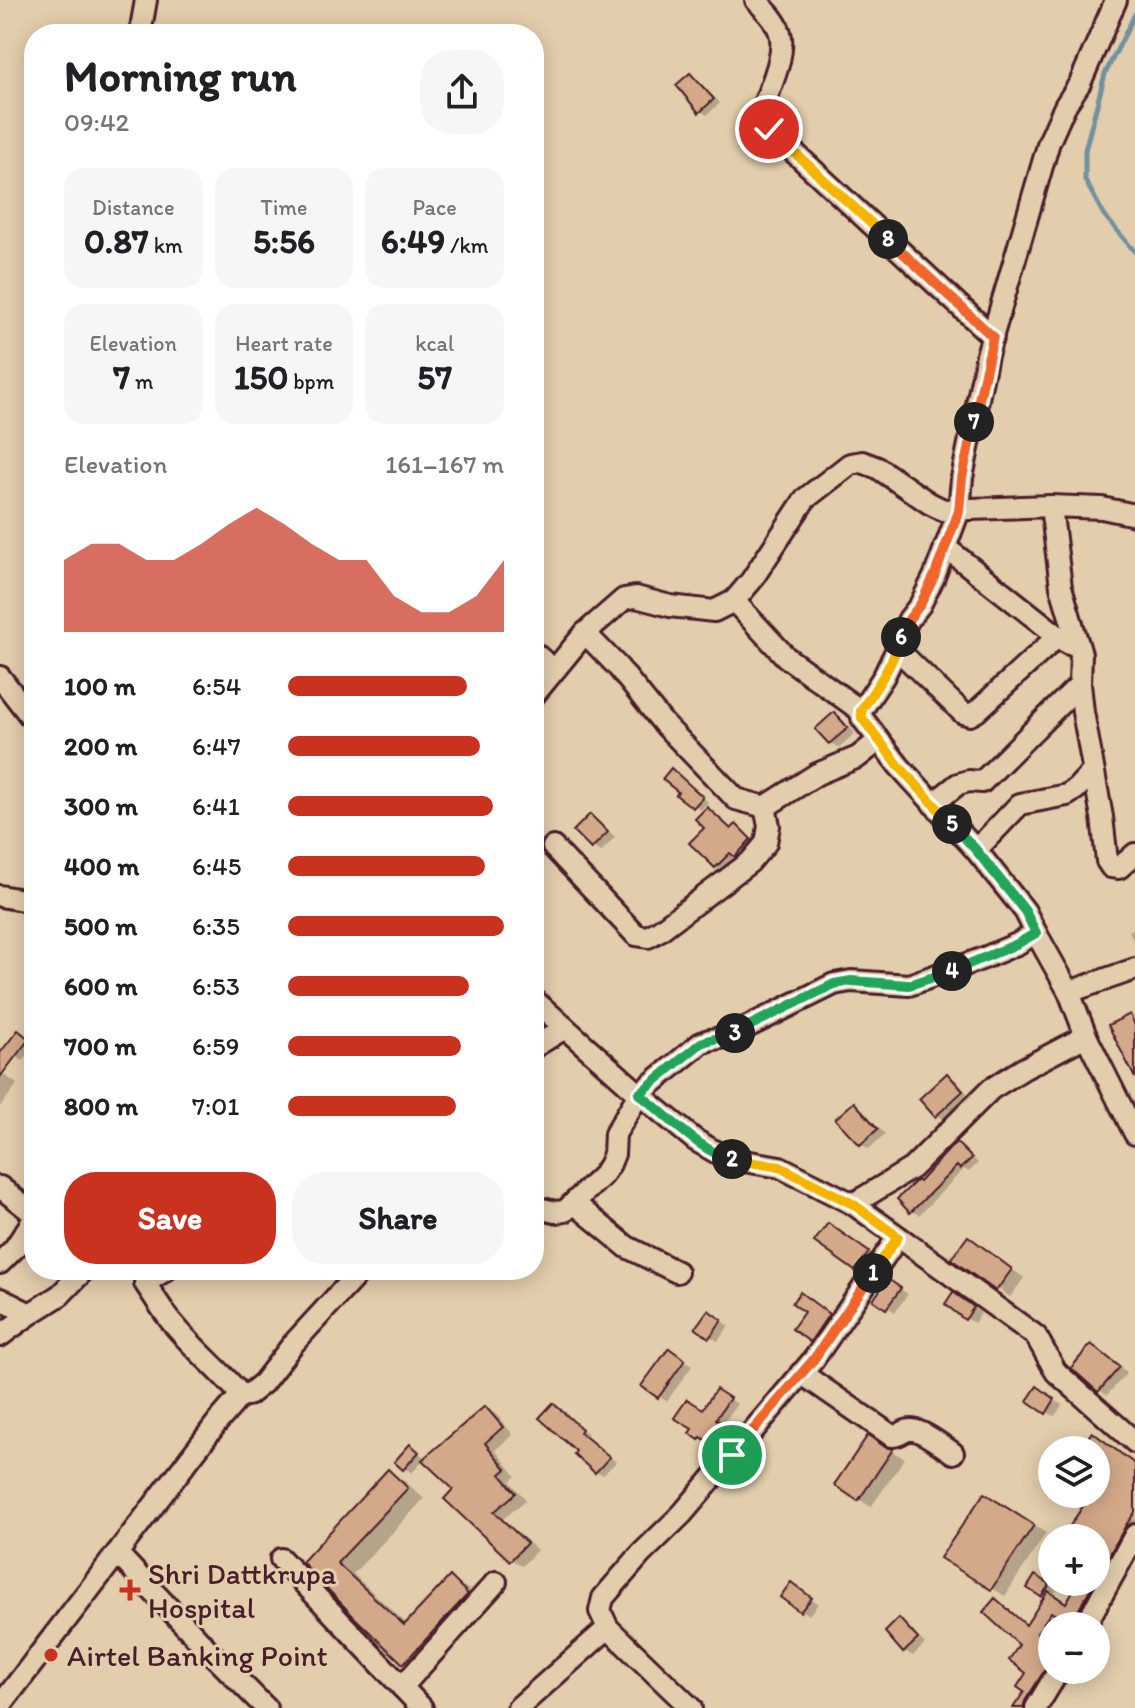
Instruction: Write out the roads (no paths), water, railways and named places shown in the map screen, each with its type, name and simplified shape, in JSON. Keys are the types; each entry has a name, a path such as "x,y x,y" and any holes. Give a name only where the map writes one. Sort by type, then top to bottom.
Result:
{"street":[{"path":"142,24 146,0"},
{"path":"756,0 780,31 782,45 762,110 769,129 993,337"},
{"path":"1116,0 1080,83 1065,106 1049,142 993,337 962,478 959,511 934,577 909,619 884,676 861,711 862,718 878,741 976,850 1025,911 1069,992 1086,1036 1135,1134"},
{"path":"1101,36 1127,0"},
{"path":"544,681 585,633 624,599 636,597 670,606 714,611 734,601 751,581 805,499 850,464 862,462 878,468 943,510 1051,506 1102,508 1135,515"},
{"path":"1051,506 1061,587 1081,654 1083,712 1107,861 1111,867 1119,868 1135,854"},
{"path":"945,547 1081,654"},
{"path":"734,601 786,657 861,711"},
{"path":"585,633 618,667 663,723 736,799 765,807 817,774 858,757 878,741"},
{"path":"897,649 963,713 970,715 1058,636"},
{"path":"544,661 553,669"},
{"path":"0,677 24,708"},
{"path":"933,804 958,784 982,782 1080,684"},
{"path":"976,850 1020,804 1067,795 1093,771"},
{"path":"553,847 636,935 648,937 750,862 766,843 769,826 765,807"},
{"path":"0,896 24,900"},
{"path":"544,1209 565,1211 603,1175 614,1154 615,1134 639,1094 701,1043 727,1037 834,984 851,981 909,985 984,958 1036,933"},
{"path":"1069,992 1135,969"},
{"path":"544,1009 695,1140 726,1158 780,1167 853,1204 1036,1336 1056,1372 1135,1442"},
{"path":"544,1041 565,1028"},
{"path":"853,1204 912,1168 991,1089 1086,1036"},
{"path":"0,1187 24,1208"},
{"path":"574,1203 627,1247 677,1272"},
{"path":"0,1263 24,1233"},
{"path":"691,1708 608,1628 600,1611 603,1598 641,1554 682,1514 814,1359 898,1237"},
{"path":"0,1336 60,1295 74,1280"},
{"path":"150,1280 145,1283 170,1320 241,1395 248,1395 263,1383 293,1344 352,1280"},
{"path":"0,1299 30,1314"},
{"path":"801,1373 892,1436 917,1430 953,1453"},
{"path":"0,1706 241,1395"},
{"path":"1093,1612 1135,1535"},
{"path":"117,1553 266,1708"},
{"path":"281,1559 422,1708"},
{"path":"402,1687 496,1582"},
{"path":"518,1708 608,1628"},
{"path":"1037,1708 1051,1684"}],"waterway":[{"path":"1135,14 1105,74 1085,150 1085,180 1104,215 1135,252"}],"place":[{"name":"Shri Dattkrupa Hospital","path":"130,1590"},
{"name":"Airtel Banking Point","path":"51,1655"}]}
